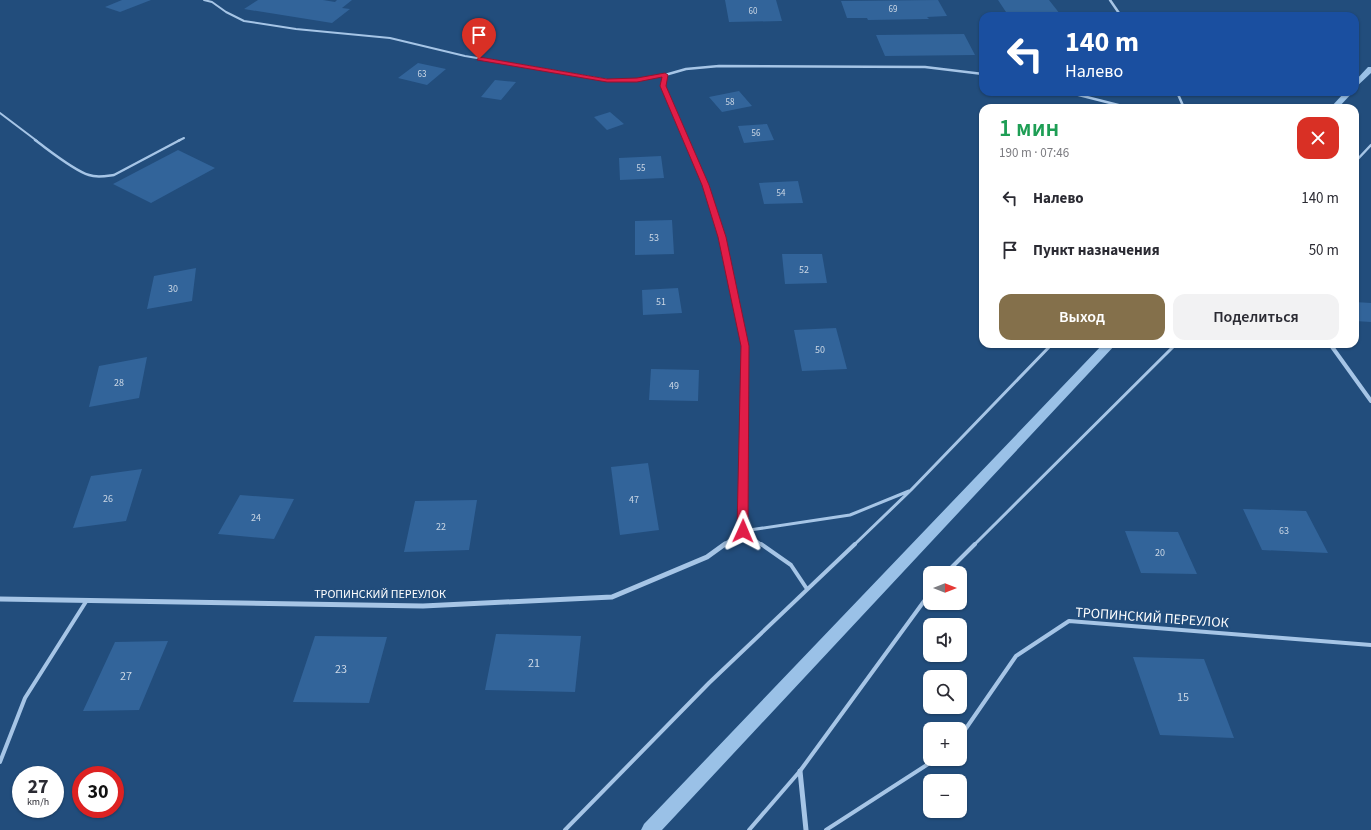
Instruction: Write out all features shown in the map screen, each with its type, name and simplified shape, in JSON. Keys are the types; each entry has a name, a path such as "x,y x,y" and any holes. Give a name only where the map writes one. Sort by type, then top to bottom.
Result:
{"street":[{"path":"1110,0 1118,12"},
{"path":"743,531 745,346 722,237 705,185 663,86 665,75 686,69 719,66 925,67 979,74"},
{"path":"1083,96 1114,104"},
{"path":"1333,348 1371,401"},
{"name":"ТРОПИНСКИЙ ПЕРЕУЛОК","path":"0,599 423,606 612,598 707,557 743,531"},
{"path":"800,771 806,830"}],"lane":[{"path":"204,0 212,2 226,12 244,21 296,29 390,38 465,56 577,76 607,80 637,80 665,75"},
{"path":"0,113 55,155 88,175 102,176 114,174 184,138"},
{"path":"1359,158 1371,146"},
{"path":"565,830 709,683 911,490 1048,348"},
{"path":"953,566 1172,348"},
{"path":"743,531 850,515 911,490"},
{"path":"743,531 791,565 807,589"},
{"path":"0,762 25,698 87,600"},
{"path":"749,830 800,771 923,603"},
{"name":"ТРОПИНСКИЙ ПЕРЕУЛОК","path":"967,727 1016,656 1069,621 1371,645"},
{"path":"826,830 925,766"}],"building":[{"path":"122,0 151,0 120,12 105,7"},
{"path":"258,0 323,0 335,2 337,0 352,0 342,8 350,9 332,23 244,9"},
{"path":"725,0 776,0 782,21 729,22"},
{"path":"938,0 947,16 927,17 929,19 868,20 867,18 847,18 841,1"},
{"path":"998,0 1049,0 1058,12 1006,12"},
{"path":"964,34 975,55 885,56 876,35"},
{"path":"418,63 446,69 427,85 398,78"},
{"path":"495,80 516,82 501,100 481,97"},
{"path":"739,91 752,106 722,112 709,97"},
{"path":"610,112 624,124 607,130 594,117"},
{"path":"767,124 774,140 744,143 738,126"},
{"path":"178,150 215,168 151,203 113,184"},
{"path":"661,156 664,178 620,180 619,158"},
{"path":"798,181 803,203 764,204 759,183"},
{"path":"672,220 674,254 635,255 635,221"},
{"path":"782,254 822,254 827,283 785,284"},
{"path":"196,268 192,301 147,309 154,276"},
{"path":"678,288 682,313 643,315 642,290"},
{"path":"1359,302 1371,303 1371,322 1359,321"},
{"path":"836,328 847,369 802,371 794,330"},
{"path":"147,357 139,398 89,407 99,366"},
{"path":"651,369 699,370 698,401 649,400"},
{"path":"648,463 659,530 620,535 611,467"},
{"path":"142,469 126,521 73,528 91,476"},
{"path":"240,495 294,499 274,539 218,534"},
{"path":"477,500 469,550 404,552 415,501"},
{"path":"1243,509 1306,511 1328,553 1262,550"},
{"path":"1125,531 1178,532 1197,574 1141,573"},
{"path":"496,634 581,636 575,692 485,690"},
{"path":"315,636 387,637 369,703 293,702"},
{"path":"168,641 139,710 83,711 115,642"},
{"path":"1133,657 1204,659 1234,738 1160,735"}],"waterway":[{"path":"1359,82 1371,69"},
{"path":"1338,104 1345,96"},
{"path":"650,830 1106,348"}],"route":[{"path":"479,59 607,80 637,80 665,75 663,86 705,185 722,237 745,346 743,531"}]}
